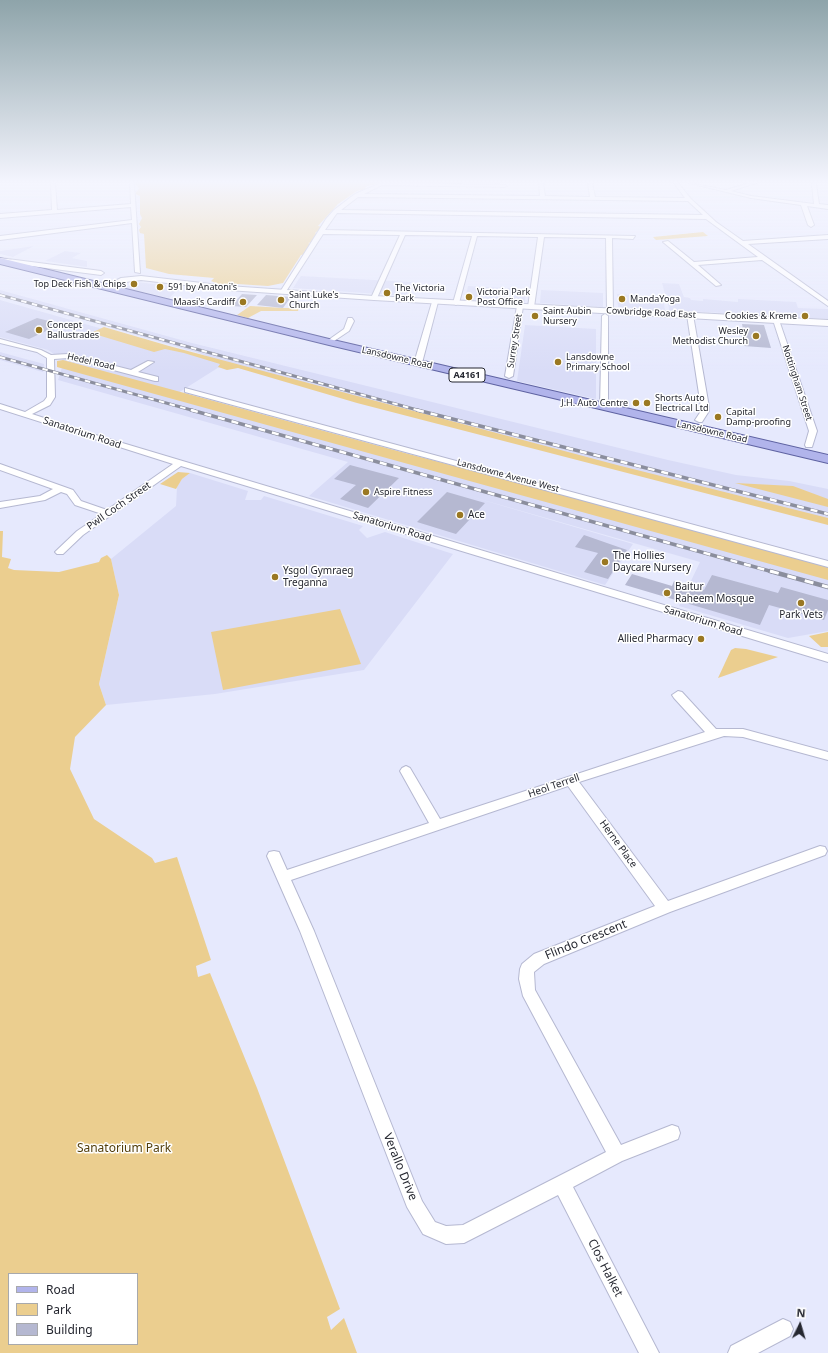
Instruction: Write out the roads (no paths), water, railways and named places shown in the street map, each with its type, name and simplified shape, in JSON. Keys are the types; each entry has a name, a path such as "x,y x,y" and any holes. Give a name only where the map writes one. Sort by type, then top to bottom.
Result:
{"main road":[{"path":"0,260 71,278"},
{"name":"A4161","path":"71,278 107,287"},
{"name":"Lansdowne Road","path":"107,287 329,342 828,459"}],"street":[{"path":"136,246 138,272"},
{"path":"283,292 313,246"},
{"path":"374,298 397,246"},
{"path":"456,303 472,246"},
{"path":"532,307 540,246"},
{"path":"604,407 609,246"},
{"path":"671,246 718,285"},
{"path":"748,246 828,304"},
{"path":"693,264 764,258"},
{"path":"0,260 101,273"},
{"path":"71,278 83,271"},
{"name":"Cowbridge Road East","path":"107,287 124,280 141,278 283,292 520,306 608,314 690,315 828,323"},
{"path":"418,363 435,302"},
{"name":"Surrey Street","path":"509,376 520,306"},
{"path":"690,315 706,411 699,420"},
{"path":"329,342 345,332 351,321 350,319"},
{"name":"Nottingham Street","path":"776,320 813,431 809,445"},
{"path":"0,341 39,351 50,357"},
{"name":"Hedel Road","path":"50,357 68,356 155,378"},
{"name":"Sanatorium Road","path":"26,414 47,403 52,397 50,357"},
{"path":"132,372 150,362"},
{"name":"Lansdowne Avenue West","path":"188,390 220,396 406,449 645,509 828,564"},
{"path":"0,406 26,414"},
{"name":"Sanatorium Road","path":"26,414 180,463 828,658"},
{"path":"406,449 414,443"},
{"name":"Pwll Coch Street","path":"60,552 72,540 108,513 180,463"},
{"path":"0,467 36,478 42,483 70,492 78,503 108,513"},
{"path":"0,505 42,498 59,489"},
{"path":"678,694 713,734"},
{"name":"Heol Terrell","path":"284,878 571,780 713,734 724,732 743,733 828,756"},
{"path":"406,770 437,825"},
{"name":"Herne Place","path":"571,780 665,908"},
{"name":"Flindo Crescent","path":"617,1155 528,991 526,979 527,969 539,959 665,908 820,852"},
{"name":"Verallo Drive","path":"274,856 307,931 416,1207 429,1228 446,1235 464,1234 617,1155 672,1132"},
{"name":"Clos Halket","path":"562,1183 649,1353"},
{"path":"738,1353 783,1329"}],"railway":[{"path":"0,295 421,411"},
{"path":"0,357 195,411"},
{"path":"191,410 773,572"},
{"path":"417,410 828,514"},
{"path":"770,571 828,587"}],"place":[{"name":"Top Deck Fish & Chips","path":"134,284"},
{"name":"591 by Anatoni's","path":"160,287"},
{"name":"The Victoria Park","path":"387,293"},
{"name":"Victoria Park Post Office","path":"469,297"},
{"name":"MandaYoga","path":"622,299"},
{"name":"Saint Luke's Church","path":"281,300"},
{"name":"Maasi's Cardiff","path":"243,302"},
{"name":"Saint Aubin Nursery","path":"535,316"},
{"name":"Cookies & Kreme","path":"805,316"},
{"name":"Concept Ballustrades","path":"39,330"},
{"name":"Wesley Methodist Church","path":"756,336"},
{"name":"Lansdowne Primary School","path":"558,362"},
{"name":"J.H. Auto Centre","path":"636,403"},
{"name":"Shorts Auto Electrical Ltd","path":"647,403"},
{"name":"Capital Damp-proofing","path":"718,417"},
{"name":"Aspire Fitness","path":"366,492"},
{"name":"Ace","path":"460,515"},
{"name":"The Hollies Daycare Nursery","path":"605,562"},
{"name":"Ysgol Gymraeg Treganna","path":"275,577"},
{"name":"Baitur Raheem Mosque","path":"667,593"},
{"name":"Park Vets","path":"801,603"},
{"name":"Allied Pharmacy","path":"701,639"}],"park label":[{"name":"Sanatorium Park","path":"124,1149"}]}
